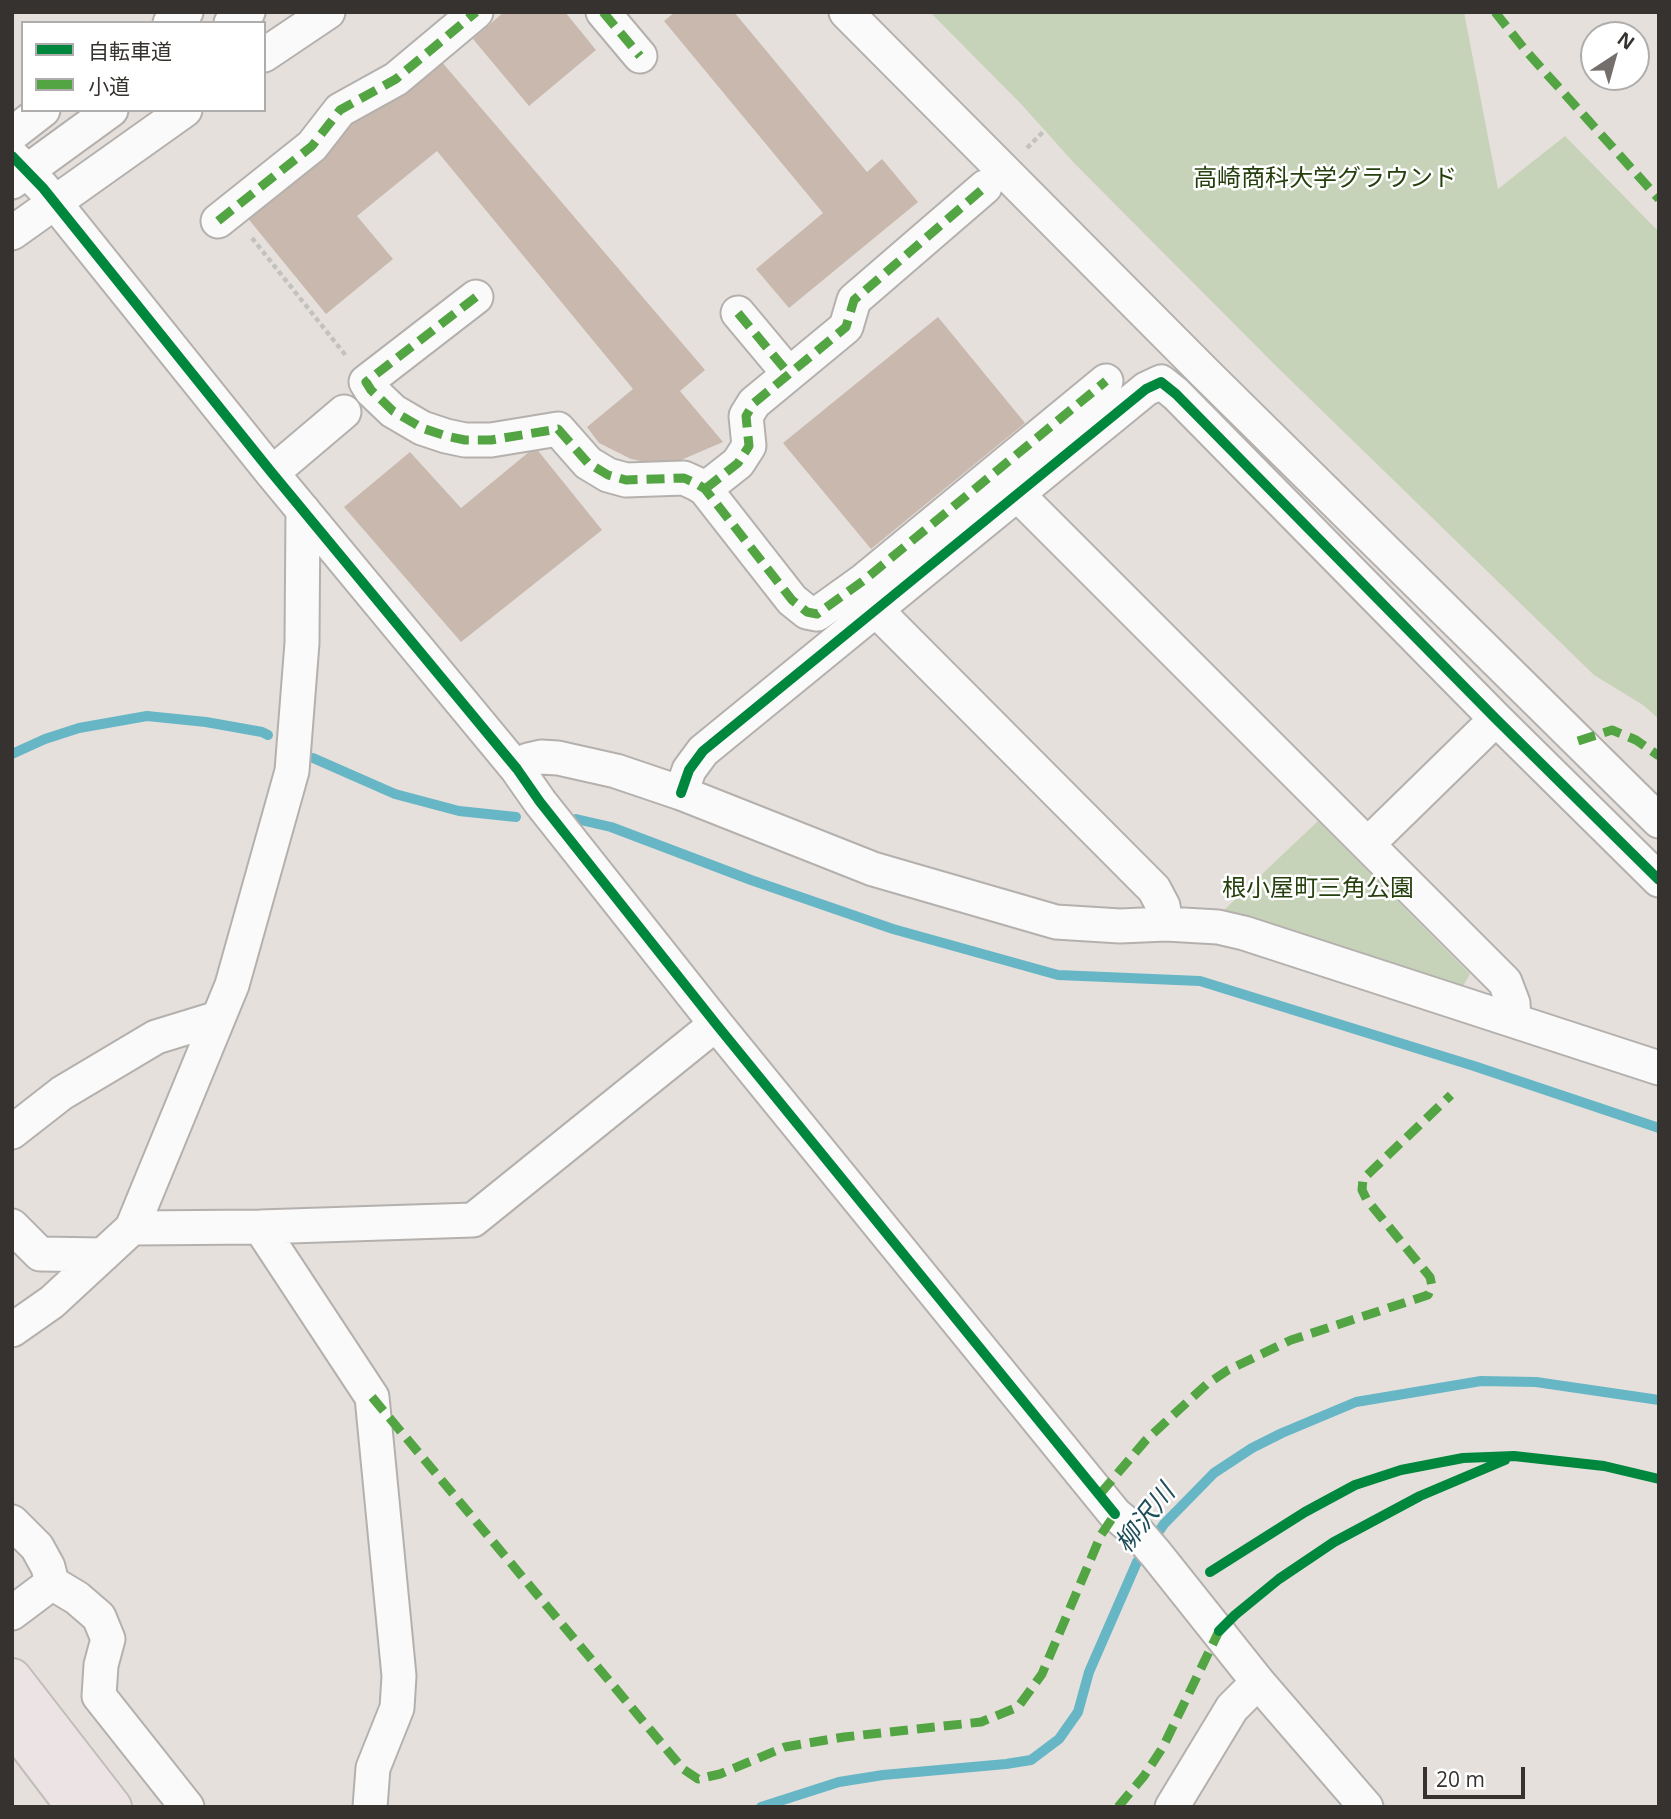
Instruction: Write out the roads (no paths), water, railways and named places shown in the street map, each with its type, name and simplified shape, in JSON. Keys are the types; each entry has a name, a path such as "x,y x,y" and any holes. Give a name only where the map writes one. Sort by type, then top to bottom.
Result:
{"main road":[{"path":"12,1678 112,1807"},
{"path":"12,1723 76,1807"}],"street":[{"path":"266,54 328,12"},
{"path":"225,216 312,146 340,110 396,79 476,12"},
{"path":"603,12 640,55"},
{"path":"846,12 1204,372 1659,821"},
{"path":"12,134 40,112"},
{"path":"108,112 18,169 55,203 272,473 517,769 540,802 716,1024 1258,1682 1366,1807"},
{"path":"12,233 182,112"},
{"path":"705,489 738,463 749,446 746,416 754,403 846,327 854,300 985,187"},
{"path":"476,297 366,382 371,390 393,411 422,428 446,436 465,440 491,440 558,429 589,463 608,475 626,480 684,478 705,489 792,600 807,612 817,614 863,582 1106,382"},
{"path":"738,313 789,374"},
{"path":"681,793 689,770 703,751 1146,388 1160,382 1176,394 1496,719 1659,880"},
{"path":"272,473 344,412"},
{"path":"1017,494 1504,982 1513,1003 1514,1020"},
{"path":"12,1330 52,1303 132,1228 232,985 292,771 302,643 303,510"},
{"path":"877,611 1154,889 1163,906 1166,924"},
{"path":"1368,844 1496,719"},
{"path":"517,769 528,760 541,757 558,758 616,771 681,793 873,869 1056,922 1218,927 1244,933 1659,1068"},
{"path":"12,1132 62,1093 156,1037 218,1018"},
{"path":"132,1228 473,1220 716,1024"},
{"path":"12,1226 40,1254 103,1255"},
{"path":"260,1227 372,1397 399,1676 397,1708 373,1768 370,1807"},
{"path":"12,1522 37,1547 48,1567 52,1583 77,1598 99,1617 108,1639 101,1665 99,1696 187,1807"},
{"path":"12,1613 52,1583"},
{"path":"1172,1807 1232,1708 1258,1682"}],"waterway":[{"path":"12,754 79,728 147,716 206,722 268,735"},
{"path":"313,758 395,794 459,811 516,817"},
{"path":"576,819 611,827 751,880 893,929 1058,975 1200,981 1474,1066 1659,1128"},
{"name":"柳沢川","path":"761,1807 839,1782 1031,1760 1059,1739 1078,1712 1089,1672 1137,1562 1164,1524 1214,1473 1252,1448 1282,1433 1356,1402 1481,1381 1536,1382 1659,1400"}],"park label":[{"name":"高崎商科大学グラウンド","path":"1325,179"},
{"name":"根小屋町三角公園","path":"1318,889"}]}
